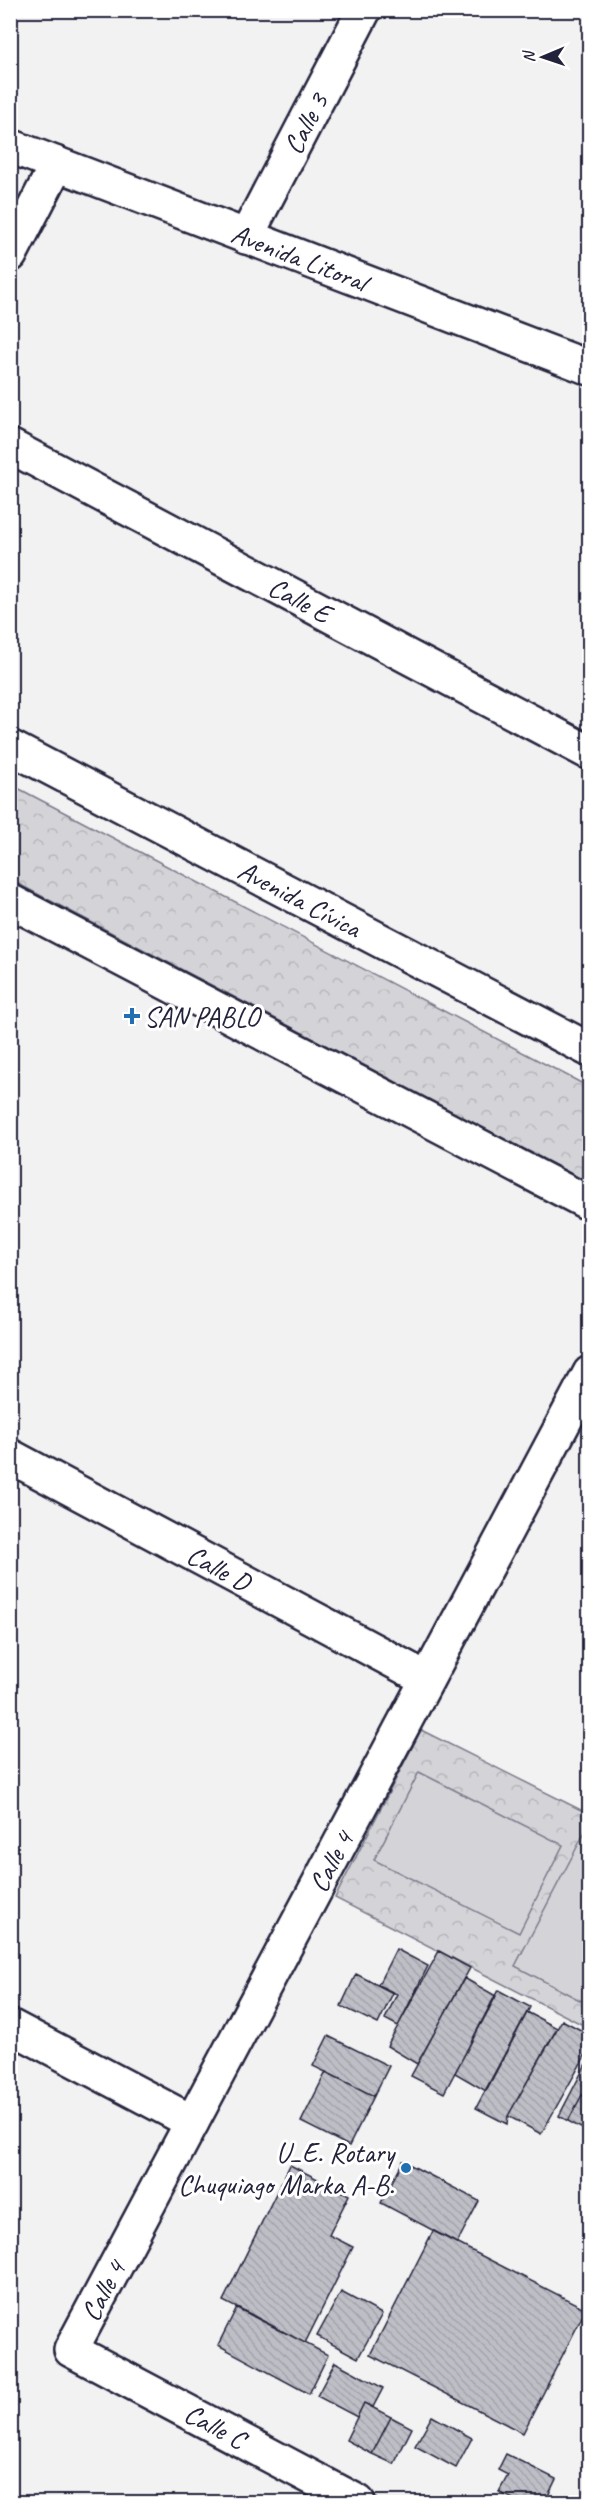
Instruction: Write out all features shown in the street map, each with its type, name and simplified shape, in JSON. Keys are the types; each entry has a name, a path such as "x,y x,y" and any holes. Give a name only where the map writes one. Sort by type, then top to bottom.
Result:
{"street":[{"name":"Calle 3","path":"246,237 364,10"},
{"name":"Avenida Litoral","path":"10,146 590,368"},
{"path":"10,255 57,164"},
{"name":"Calle E","path":"10,446 590,753"},
{"name":"Avenida Cívica","path":"10,747 590,1050"},
{"path":"10,901 590,1204"},
{"name":"Calle 4","path":"71,2350 590,1373"},
{"name":"Calle D","path":"10,1456 428,1679"},
{"path":"10,2026 192,2122"},
{"name":"Calle C","path":"71,2350 355,2502"}],"green space":[{"path":"10,784 589,1087 589,1183 11,880"},
{"path":"421,1730 589,1814 589,2028 335,1898"},
{"path":"419,1772 563,1845 519,1933 374,1860"},
{"path":"587,1828 590,1830 589,2005 515,1966"}],"building":[{"path":"396,1949 428,1966 398,2026 385,2019 397,1994 378,1985"},
{"path":"439,1951 470,1968 417,2064 387,2046"},
{"path":"356,1974 393,1993 378,2024 341,2006"},
{"path":"464,1978 496,1996 444,2093 411,2076"},
{"path":"498,1990 530,2007 486,2091 455,2073"},
{"path":"527,2012 557,2028 508,2116 507,2124 476,2108"},
{"path":"562,2020 590,2035 590,2047 541,2134 508,2116"},
{"path":"328,2036 389,2066 374,2096 313,2066"},
{"path":"590,2056 590,2099 582,2095 568,2121 559,2116"},
{"path":"326,2072 374,2096 349,2146 301,2122"},
{"path":"582,2095 590,2099 590,2133 568,2121"},
{"path":"403,2161 479,2201 457,2243 381,2203"},
{"path":"290,2165 349,2195 329,2235 353,2247 305,2343 223,2301"},
{"path":"433,2231 586,2309 523,2433 370,2355"},
{"path":"341,2292 382,2314 358,2358 317,2336"},
{"path":"237,2307 328,2355 309,2394 218,2345"},
{"path":"335,2362 383,2388 373,2407 364,2403 357,2417 317,2396"},
{"path":"364,2403 391,2417 372,2454 346,2440"},
{"path":"432,2416 472,2438 456,2468 415,2446"},
{"path":"391,2417 412,2428 394,2464 372,2454"},
{"path":"506,2454 556,2479 545,2502 519,2502 499,2492 508,2475 498,2470"}],"place":[{"name":"SAN PABLO","path":"132,1016"},
{"name":"U_E. Rotary Chuquiago Marka A-B.","path":"406,2168"}]}
